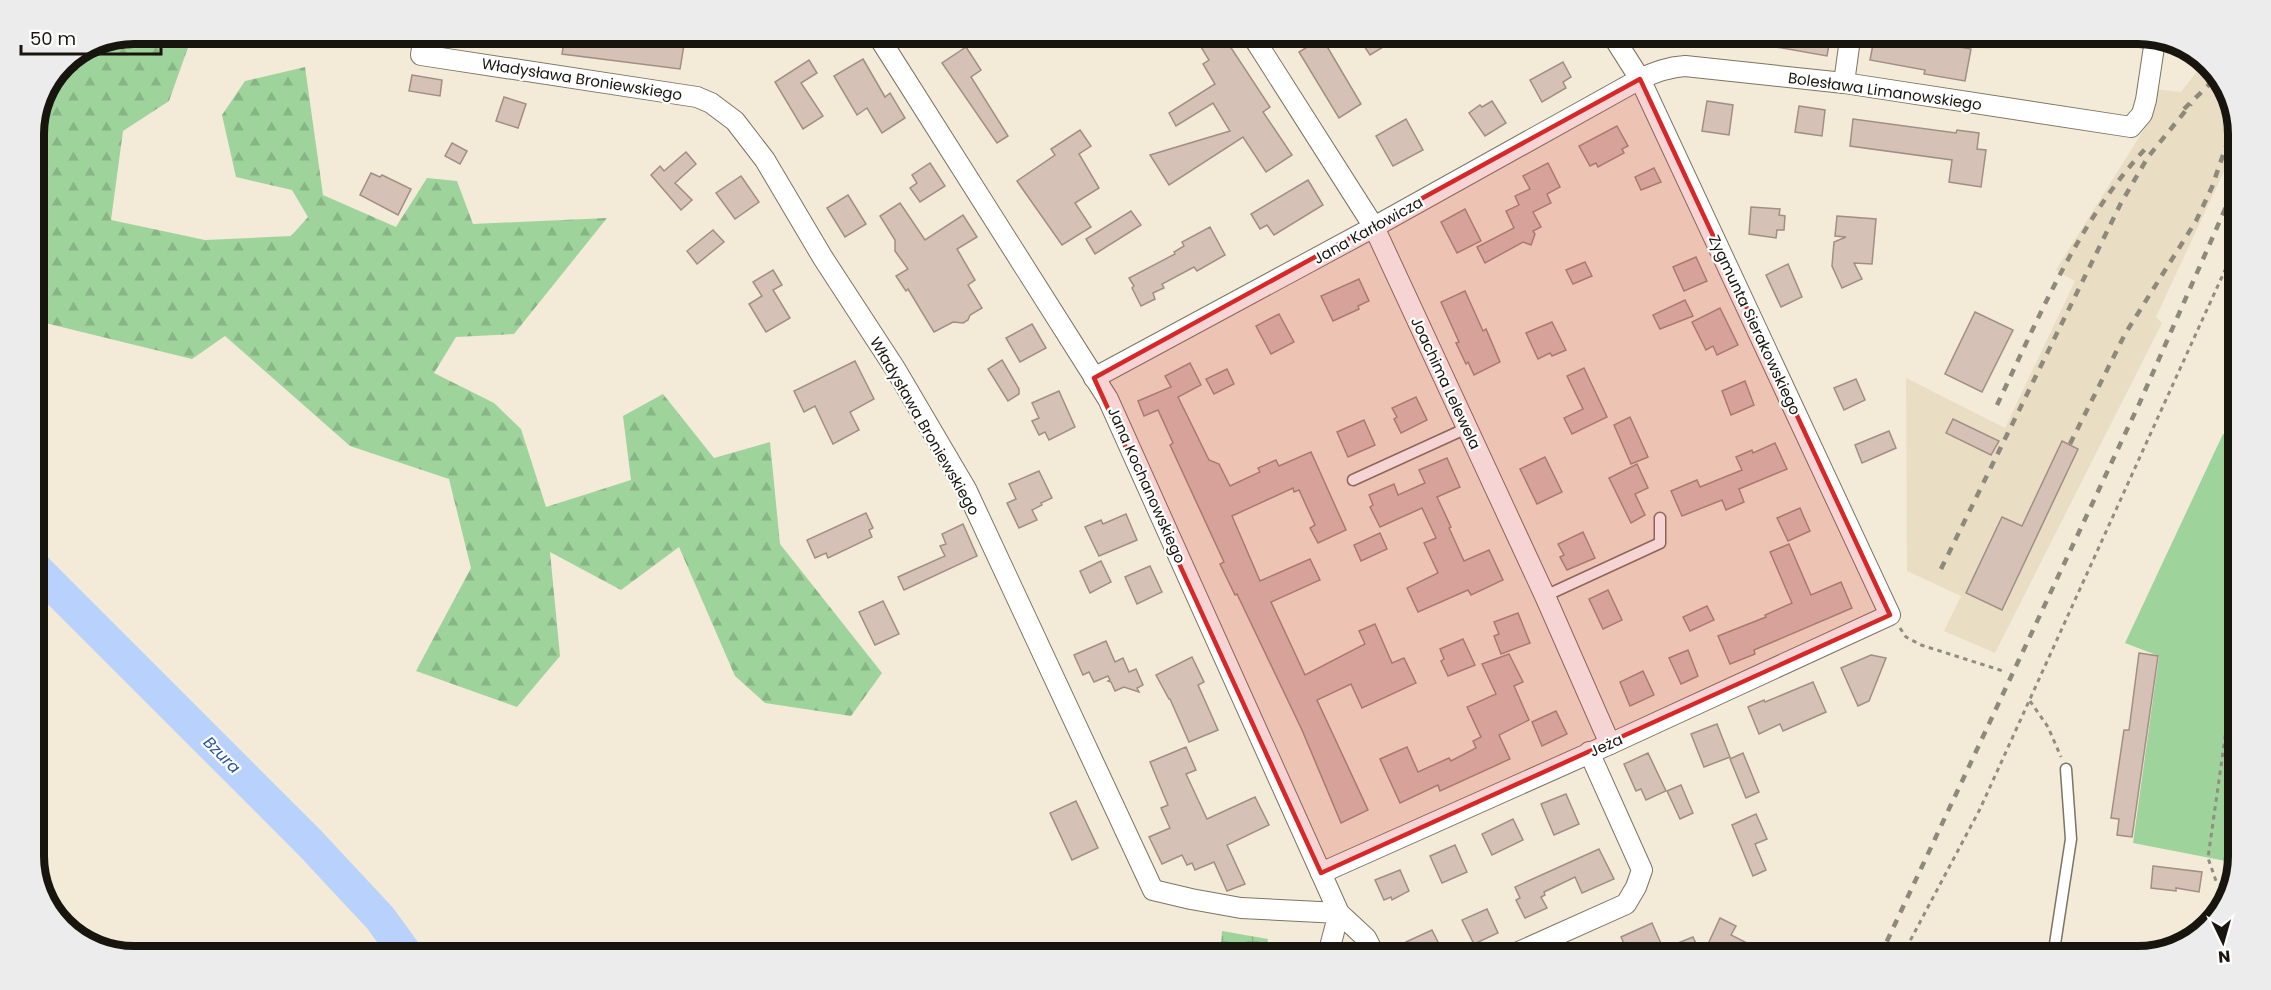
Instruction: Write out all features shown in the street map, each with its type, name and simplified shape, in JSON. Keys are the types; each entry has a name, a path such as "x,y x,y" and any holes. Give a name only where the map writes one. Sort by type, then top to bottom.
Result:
{"street":[{"name":"Władysława Broniewskiego","path":"423,44 421,55 697,97 711,103 735,121 765,160 823,258 896,370 966,489 1153,890 1241,908 1339,913"},
{"name":"Jana Kochanowskiego","path":"883,44 1113,410 1339,913 1366,938 1370,946"},
{"name":"Joachima Lelewela","path":"1258,44 1374,227 1545,596 1610,744"},
{"name":"Zygmunta Sierakowskiego","path":"1618,44 1640,79 1890,615"},
{"path":"1844,83 1849,44"},
{"name":"Bolesława Limanowskiego","path":"1640,79 1671,67 1685,66 1844,83 2131,127 2142,114 2146,100 2154,45"},
{"name":"Jana Karłowicza","path":"1094,378 1374,227 1640,79"},
{"name":"Jeża","path":"1321,873 1610,744 1890,615"},
{"path":"1532,946 1626,904 1636,887 1642,870 1589,752"},
{"path":"1331,946 1339,913"}],"lane":[{"path":"1353,480 1467,428"},
{"path":"1545,596 1660,543 1660,518"},
{"path":"2055,946 2071,840 2066,769"}],"path":[{"path":"1907,946 1980,808 2227,267"},
{"path":"1890,615 1906,637 1914,641 2003,670"},
{"path":"2030,701 2048,727 2066,769"},
{"path":"2222,886 2216,881 2208,858 2228,718"}],"highlighted area":[{"path":"1640,79 1890,615 1321,873 1094,378"}],"shaded area":[{"path":"2199,68 2212,84 2226,116 2227,165 2156,317 2162,323 1995,653 1944,631 1961,596 1907,571 1906,378 2005,428 2075,281 2056,270 2143,131 2153,89 2181,92"}],"green space":[{"path":"189,44 169,101 123,131 111,220 205,240 291,236 308,217 292,190 236,177 222,115 245,81 305,67 323,195 396,227 427,178 457,181 473,224 607,218 514,334 456,337 434,373 494,403 521,429 546,507 631,480 623,416 663,394 714,458 770,442 780,544 882,673 851,716 765,703 735,676 679,547 621,590 550,552 560,656 517,707 416,671 471,568 449,479 350,446 225,336 192,359 44,323 45,116 50,99 70,70 99,50 116,45"},
{"path":"2223,434 2227,435 2227,861 2133,843 2159,656 2125,643"},
{"path":"1222,931 1268,939 1267,946 1221,946"}],"building":[{"path":"564,44 684,44 680,69 562,54"},
{"path":"1199,44 1229,44 1270,107 1263,112 1292,155 1266,172 1243,137 1169,185 1150,155 1230,131 1213,103 1176,126 1169,113 1215,84 1203,64 1209,60"},
{"path":"1312,44 1326,44 1361,104 1339,118 1299,52"},
{"path":"1363,44 1388,44 1370,55"},
{"path":"1776,44 1829,44 1827,56 1776,47"},
{"path":"1873,44 1942,44 1971,49 1965,81 1924,74 1925,70 1870,60"},
{"path":"966,47 981,70 971,77 1008,136 997,143 942,63"},
{"path":"863,59 885,97 890,93 905,118 882,133 867,108 857,115 834,76"},
{"path":"809,60 817,73 801,83 823,116 803,129 775,82"},
{"path":"1563,62 1571,77 1563,82 1566,88 1542,102 1530,80"},
{"path":"412,75 442,80 440,96 409,91"},
{"path":"504,97 526,104 518,128 496,121"},
{"path":"1492,101 1506,123 1485,136 1469,113 1480,105 1482,107"},
{"path":"1707,101 1733,105 1729,135 1702,131"},
{"path":"1799,106 1825,110 1822,136 1795,132"},
{"path":"1406,119 1423,150 1393,166 1376,136"},
{"path":"1853,119 1956,133 1957,130 1979,133 1977,149 1986,150 1981,187 1949,182 1952,160 1850,146"},
{"path":"1617,126 1628,146 1622,149 1624,153 1598,167 1596,163 1590,166 1579,146"},
{"path":"1080,130 1091,146 1079,154 1099,188 1075,203 1091,227 1062,245 1017,181 1055,155 1051,149"},
{"path":"452,143 467,151 460,164 445,156"},
{"path":"686,152 696,164 675,183 692,200 681,210 651,175 660,166 664,171"},
{"path":"930,163 945,186 920,202 910,188 917,183 912,175"},
{"path":"1548,163 1560,187 1547,194 1551,203 1533,212 1541,227 1533,231 1535,234 1531,245 1523,242 1485,263 1477,247 1514,228 1506,211 1519,205 1515,196 1530,189 1523,176"},
{"path":"1654,168 1661,182 1641,190 1635,177"},
{"path":"371,173 380,177 382,175 411,189 398,215 360,195"},
{"path":"741,176 759,202 735,219 716,193"},
{"path":"1308,180 1323,205 1274,235 1267,225 1260,229 1251,214"},
{"path":"848,195 866,224 845,237 827,208"},
{"path":"900,203 925,240 963,215 977,237 957,249 975,280 968,285 982,308 970,315 963,323 953,322 934,332 908,289 906,291 896,276 908,269 895,251 895,240 880,216"},
{"path":"1751,207 1780,209 1779,215 1785,216 1784,230 1777,230 1776,238 1749,234"},
{"path":"1465,209 1481,241 1457,253 1441,222"},
{"path":"1131,211 1141,225 1095,254 1086,239"},
{"path":"1837,216 1876,219 1872,264 1854,263 1862,279 1842,288 1832,266 1834,242 1846,237 1835,236"},
{"path":"1210,227 1225,255 1197,271 1194,267 1162,284 1164,288 1153,293 1155,299 1141,306 1129,278 1175,254 1174,252 1184,246 1182,242"},
{"path":"713,230 724,242 697,264 687,251"},
{"path":"1696,257 1707,281 1684,291 1673,267"},
{"path":"1585,262 1592,276 1573,284 1566,270"},
{"path":"1788,264 1802,297 1781,307 1766,275"},
{"path":"773,270 782,285 773,290 790,318 766,332 749,304 762,296 753,282"},
{"path":"1359,279 1369,301 1358,306 1359,309 1333,321 1321,296"},
{"path":"1465,291 1483,331 1486,329 1500,362 1474,375 1456,343 1459,342 1441,302"},
{"path":"1685,300 1693,316 1660,329 1653,315"},
{"path":"1720,308 1738,345 1717,355 1713,346 1706,350 1692,322"},
{"path":"1975,312 2013,330 1982,392 1945,374"},
{"path":"1279,314 1294,342 1271,354 1256,326"},
{"path":"1552,322 1566,350 1552,356 1550,353 1538,359 1526,333"},
{"path":"1032,324 1046,348 1020,362 1006,338"},
{"path":"1002,360 1019,389 1019,394 1008,401 988,369"},
{"path":"855,361 874,399 850,412 859,430 833,444 815,406 804,412 794,391"},
{"path":"1190,363 1201,385 1178,397 1209,460 1219,464 1230,486 1260,472 1258,468 1276,460 1279,466 1311,452 1346,530 1318,543 1310,528 1315,525 1299,490 1294,492 1293,488 1232,516 1260,581 1310,559 1320,580 1271,602 1305,675 1365,644 1359,631 1375,624 1392,663 1404,658 1416,683 1362,708 1351,684 1317,700 1368,810 1341,823 1302,730 1237,594 1235,595 1220,564 1224,562 1170,445 1173,443 1158,410 1144,416 1138,401 1171,387 1165,376"},
{"path":"1584,368 1607,417 1572,434 1564,418 1583,409 1567,376"},
{"path":"1227,369 1234,384 1214,394 1206,379"},
{"path":"1856,379 1865,400 1844,410 1834,388"},
{"path":"1745,381 1754,405 1731,415 1722,391"},
{"path":"1059,391 1075,427 1049,440 1045,432 1039,435 1032,421 1039,418 1032,403"},
{"path":"1416,397 1427,420 1401,433 1394,419 1397,417 1392,408"},
{"path":"1630,417 1648,457 1631,464 1614,425"},
{"path":"1953,419 1999,441 1991,455 1946,433"},
{"path":"1364,420 1375,445 1348,457 1337,432"},
{"path":"1889,431 1896,448 1862,463 1855,445"},
{"path":"2062,441 2078,449 2002,610 1966,593 2002,517 2022,526"},
{"path":"1775,443 1787,469 1739,489 1744,502 1726,510 1722,500 1682,516 1671,491 1697,480 1700,487 1742,470 1736,457 1752,450 1753,453"},
{"path":"1545,457 1562,492 1537,504 1520,469"},
{"path":"1447,458 1460,487 1437,497 1464,561 1489,550 1503,580 1471,595 1468,590 1418,612 1407,588 1438,573 1424,543 1436,538 1422,508 1380,527 1370,507 1373,505 1369,495 1394,484 1398,495 1425,483 1419,470"},
{"path":"1637,464 1648,488 1635,494 1645,515 1631,523 1609,478"},
{"path":"1039,471 1052,498 1032,510 1037,520 1019,528 1007,503 1016,499 1009,484"},
{"path":"1800,508 1810,531 1788,541 1777,518"},
{"path":"866,513 873,528 869,530 872,537 828,558 826,553 815,558 807,540"},
{"path":"1126,514 1137,540 1099,556 1085,527 1101,520 1103,524"},
{"path":"963,524 977,556 904,590 898,577 945,556 940,546 946,544 942,534"},
{"path":"1583,532 1595,558 1567,570 1560,557 1564,555 1558,544"},
{"path":"1380,533 1387,549 1361,561 1354,545"},
{"path":"1789,544 1811,595 1841,582 1852,608 1754,650 1755,654 1730,664 1718,636 1766,617 1765,615 1792,603 1770,552"},
{"path":"1101,561 1111,582 1090,593 1080,571"},
{"path":"1150,566 1162,592 1137,604 1125,577"},
{"path":"1608,590 1622,620 1603,629 1589,599"},
{"path":"883,601 899,634 875,645 859,612"},
{"path":"1707,606 1714,620 1690,631 1683,617"},
{"path":"1518,613 1530,643 1501,654 1494,636 1499,634 1494,622"},
{"path":"1463,639 1475,665 1448,676 1441,661 1444,659 1440,649"},
{"path":"1106,641 1115,662 1123,658 1129,672 1136,669 1143,685 1137,688 1139,692 1124,687 1115,691 1111,682 1108,681 1110,680 1108,676 1094,682 1089,672 1083,675 1074,655"},
{"path":"1688,650 1698,676 1681,684 1669,658"},
{"path":"2139,653 2158,656 2132,837 2117,835 2119,819 2111,818 2124,730 2129,730"},
{"path":"1509,654 1523,682 1514,686 1529,720 1499,735 1510,759 1440,791 1438,785 1400,803 1380,759 1407,747 1418,772 1449,758 1451,761 1476,748 1473,741 1481,737 1467,707 1496,694 1482,664"},
{"path":"1871,655 1886,658 1869,701 1858,706 1841,668"},
{"path":"1192,657 1204,682 1198,685 1218,730 1189,742 1170,699 1156,675"},
{"path":"1643,671 1654,695 1630,706 1620,682"},
{"path":"1813,682 1826,712 1783,731 1780,724 1759,734 1748,707"},
{"path":"1556,711 1567,734 1542,746 1532,722"},
{"path":"1717,724 1730,757 1704,767 1691,734"},
{"path":"1186,747 1196,770 1186,774 1207,819 1255,797 1269,825 1227,845 1245,884 1227,891 1214,862 1195,870 1192,863 1187,865 1182,855 1162,864 1149,837 1170,828 1161,808 1168,805 1150,762"},
{"path":"1648,753 1666,791 1646,800 1641,789 1636,791 1624,764"},
{"path":"1743,753 1759,792 1746,798 1730,759"},
{"path":"1681,785 1693,813 1680,819 1667,791"},
{"path":"1566,794 1579,824 1554,835 1541,804"},
{"path":"1076,801 1098,848 1072,860 1050,813"},
{"path":"1756,814 1767,839 1755,844 1766,870 1753,876 1732,825"},
{"path":"1513,819 1523,840 1492,855 1482,834"},
{"path":"1455,845 1467,872 1442,883 1430,856"},
{"path":"1599,849 1614,879 1582,893 1575,877 1544,892 1545,895 1541,897 1547,908 1525,918 1516,900 1520,898 1515,887"},
{"path":"2153,866 2202,872 2199,892 2176,888 2176,891 2151,888"},
{"path":"1400,870 1409,891 1392,900 1391,897 1384,900 1375,880"},
{"path":"1487,909 1498,933 1474,944 1462,920"},
{"path":"1720,918 1736,926 1731,935 1751,945 1751,946 1707,946"},
{"path":"1652,923 1662,946 1625,946 1621,937"},
{"path":"1432,930 1440,946 1408,946 1406,942"},
{"path":"1693,937 1697,946 1679,946 1678,943"}],"waterway":[{"name":"Bzura","path":"44,577 310,843 380,918 400,946"}],"railway":[{"path":"2184,109 2211,83"},
{"path":"1941,569 2121,203 2148,157 2191,104"},
{"path":"2070,444 2125,334 2196,221 2212,187 2227,143"},
{"path":"1997,405 2045,304 2080,238 2100,206 2146,148"},
{"path":"1885,946 2140,402 2227,204"}]}
